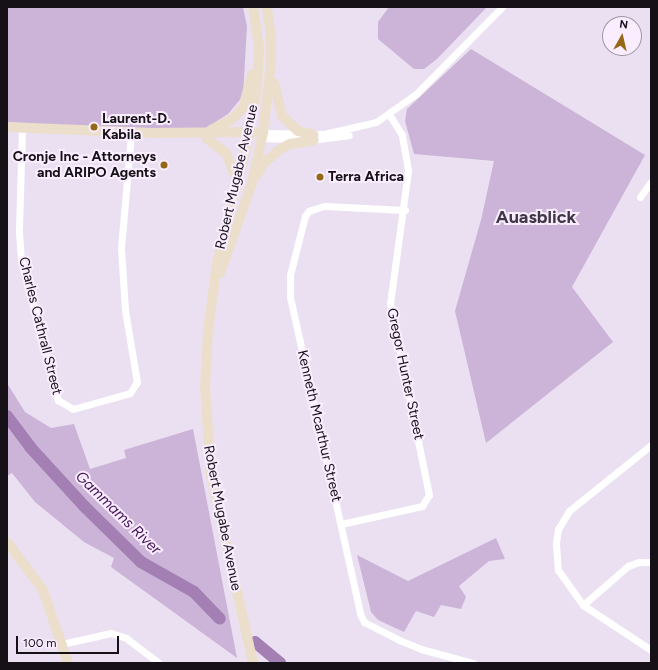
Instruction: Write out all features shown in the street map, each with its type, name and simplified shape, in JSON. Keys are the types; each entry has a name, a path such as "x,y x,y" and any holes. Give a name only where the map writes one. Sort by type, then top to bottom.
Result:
{"main road":[{"name":"Robert Mugabe Avenue","path":"253,7 257,31 257,88 249,135 217,263 212,299 205,388 208,448 221,529 253,663"},
{"name":"Robert Mugabe Avenue","path":"212,299 252,183 263,135 271,63 271,37 267,7"},
{"path":"205,136 224,125 243,108 252,74 257,31"},
{"path":"271,63 275,94 282,116 298,131 314,137"},
{"path":"7,127 205,136 263,135"},
{"path":"205,136 226,153 238,182"},
{"path":"252,183 263,164 279,150 290,144 314,137"},
{"path":"7,542 43,590 68,663"}],"street":[{"path":"263,135 314,137 376,122 390,114 416,94 502,7"},
{"name":"Gregor Hunter Street","path":"341,524 422,506 429,495 390,304 405,210 408,170 406,148 399,129 390,114"},
{"name":"Charles Cathrall Street","path":"22,128 19,232 21,258 58,400 73,409 130,392 137,382 125,310 121,248 131,133"},
{"path":"640,197 651,182"},
{"name":"Kenneth Mcarthur Street","path":"405,210 315,207 305,216 290,275 290,297 341,524 356,599 364,622 421,649 473,663"},
{"path":"651,445 576,504 558,529 556,544 558,570 583,605 651,650"},
{"path":"583,605 628,566 639,562 651,562"},
{"path":"62,644 103,633 111,633 126,638 159,663"}],"shaded area":[{"path":"7,7 243,7 247,26 243,96 228,114 203,130 131,133 7,122"},
{"path":"389,7 487,7 437,59 424,69 414,69 378,39 378,22"},
{"path":"471,49 645,155 572,287 613,342 486,443 455,311 481,220 494,161 414,154 405,121 407,109"},
{"path":"7,383 25,412 51,428 74,424 90,469 126,458 124,450 193,429 237,658 111,567 114,558 84,542 35,502 12,473 7,476"},
{"path":"496,538 505,559 489,561 459,586 466,597 461,609 441,605 434,617 416,611 404,632 378,620 371,612 357,555 408,581"}],"waterway":[{"name":"Gammams River","path":"7,416 30,447 84,506 141,562 194,592 220,619"},
{"name":"Gammams River","path":"255,642 280,663"}],"place":[{"name":"Laurent-D. Kabila","path":"94,127"},
{"name":"Cronje Inc - Attorneys and ARIPO Agents","path":"164,165"},
{"name":"Terra Africa","path":"320,177"}],"district":[{"name":"Auasblick","path":"536,217"}]}
